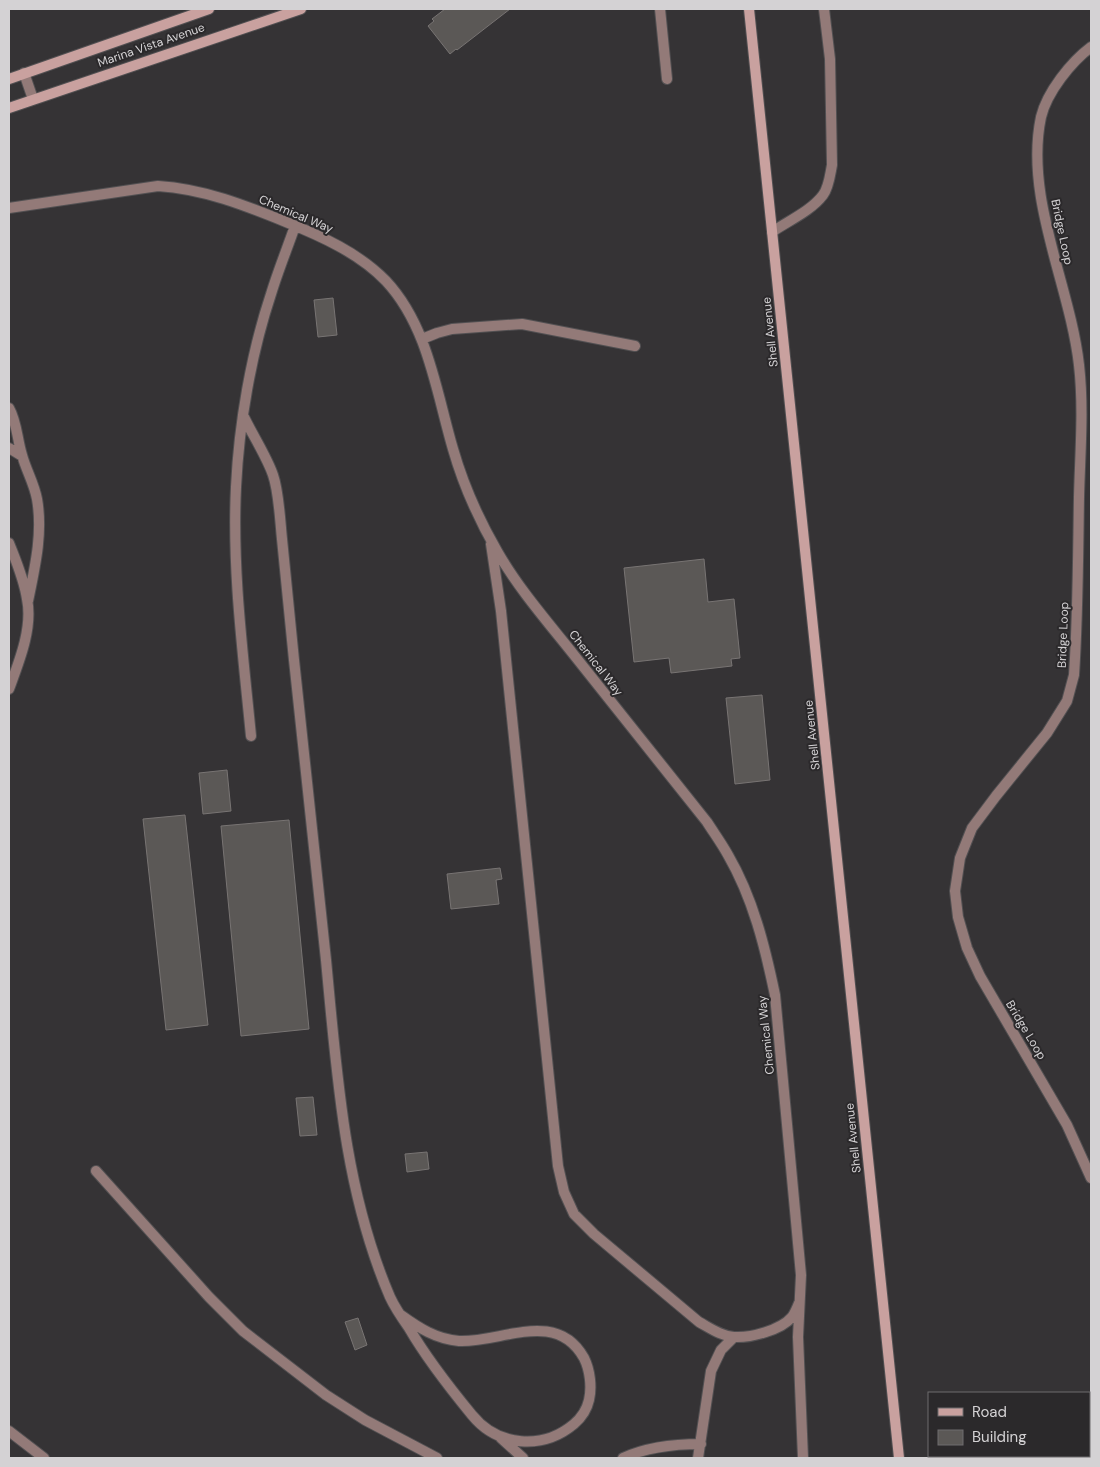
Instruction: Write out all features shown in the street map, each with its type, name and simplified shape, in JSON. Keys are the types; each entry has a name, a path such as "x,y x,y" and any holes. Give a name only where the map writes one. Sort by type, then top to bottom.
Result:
{"street":[{"name":"Marina Vista Avenue","path":"9,79 209,9"},
{"name":"Marina Vista Avenue","path":"9,108 301,9"},
{"name":"Shell Avenue","path":"749,9 899,1458"}],"lane":[{"path":"660,9 667,79"},
{"path":"772,232 824,195 829,182 832,165 830,58 824,9"},
{"name":"Bridge Loop","path":"1091,48 1084,52 1056,84 1042,116 1038,154 1042,198 1054,259 1074,331 1079,367 1081,420 1074,675 1067,701 1047,734 972,828 960,858 955,891 958,917 967,948 980,976 1067,1124 1091,1178"},
{"path":"24,73 33,99"},
{"name":"Chemical Way","path":"9,208 133,188 158,186 182,187 209,193 318,236 363,261 385,280 406,307 422,339 453,451 475,510 498,553 534,604 707,822 729,856 748,897 766,952 775,995 802,1275 798,1337 803,1458"},
{"path":"251,736 239,614 236,486 244,417 254,356 270,295 295,226"},
{"path":"422,339 452,329 522,324 635,346"},
{"path":"9,408 13,416 22,456 37,498 39,523 38,555 28,600 27,633 9,689"},
{"path":"244,417 274,475 309,790 338,1091 346,1143 370,1244 392,1301 427,1358 476,1420 500,1437 523,1458"},
{"path":"9,448 22,456"},
{"path":"490,538 501,610 558,1166 564,1192 574,1214 594,1234 699,1322 715,1331 734,1337 755,1335 775,1329 791,1318 801,1300"},
{"path":"9,543 19,567 28,600"},
{"path":"96,1171 209,1297 244,1331 326,1395 365,1420 437,1458"},
{"path":"400,1315 419,1328 440,1338 461,1341 517,1332 543,1331 564,1337 578,1348 587,1364 590,1383 589,1402 580,1418 564,1432 543,1441 520,1442 500,1437"},
{"path":"698,1458 711,1371 721,1350 734,1337"},
{"path":"9,1431 44,1458"},
{"path":"623,1458 653,1448 701,1444"}],"building":[{"path":"445,9 510,9 450,54 428,26 434,21 432,19"},
{"path":"333,298 337,335 318,337 314,300"},
{"path":"704,559 708,602 734,599 740,658 731,659 732,666 671,673 669,658 634,662 624,568"},
{"path":"762,695 770,780 735,784 726,698"},
{"path":"227,770 231,811 203,814 199,773"},
{"path":"185,815 208,1025 166,1030 143,819"},
{"path":"289,820 309,1029 241,1036 221,826"},
{"path":"500,868 502,879 496,880 499,904 451,909 447,874"},
{"path":"313,1097 317,1135 300,1136 296,1098"},
{"path":"427,1152 429,1169 407,1172 405,1154"},
{"path":"358,1318 367,1345 355,1350 345,1322"}]}
